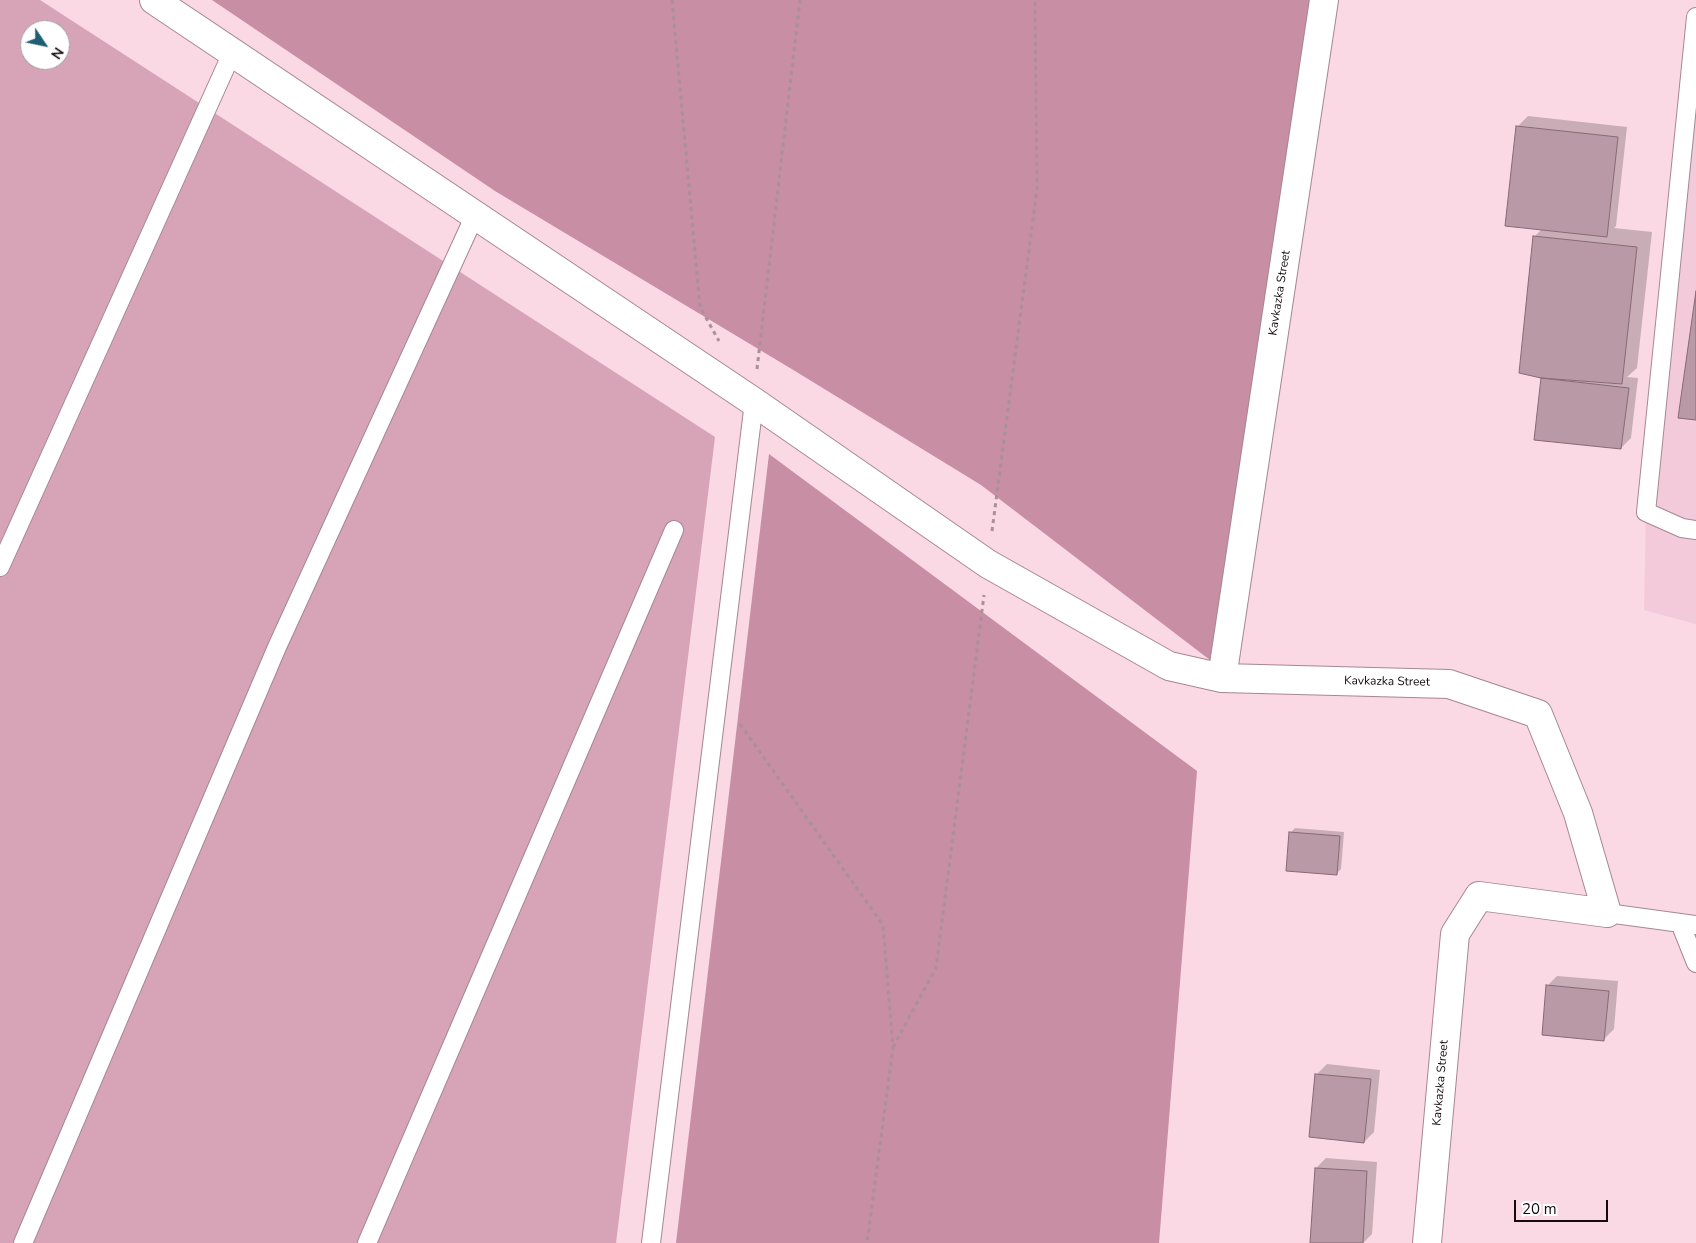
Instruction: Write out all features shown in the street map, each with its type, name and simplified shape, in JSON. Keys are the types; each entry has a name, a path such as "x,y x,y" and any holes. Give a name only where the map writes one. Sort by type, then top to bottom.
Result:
{"street":[{"path":"154,0 754,402 988,564 1170,666 1222,678"},
{"name":"Kavkazka Street","path":"1324,0 1222,678 1449,684 1538,714 1578,813 1607,913 1479,896 1454,934 1427,1243"}],"lane":[{"path":"1696,17 1646,512 1682,528 1696,530"},
{"path":"0,567 232,52"},
{"path":"23,1243 277,647 475,215"},
{"path":"651,1243 754,402"},
{"path":"367,1243 674,530"},
{"path":"1607,913 1688,924 1696,963"}],"path":[{"path":"672,0 700,308 720,342"},
{"path":"754,402 800,0"},
{"path":"718,694 883,925 893,1047 867,1243"}],"shaded area":[{"path":"0,0 40,0 715,437 616,1243 0,1243"},
{"path":"212,0 1311,0 1303,68 1210,660 981,485 495,191"},
{"path":"1696,17 1696,624 1644,610 1646,512"},
{"path":"769,454 1197,771 1159,1243 676,1243"}],"building":[{"path":"1516,126 1618,137 1607,237 1505,226"},
{"path":"1533,236 1637,247 1622,384 1541,378 1519,373"},
{"path":"1696,291 1696,420 1678,418"},
{"path":"1541,378 1629,388 1621,449 1534,440"},
{"path":"1289,832 1340,836 1337,875 1286,871"},
{"path":"1546,985 1609,991 1604,1041 1542,1035"},
{"path":"1315,1074 1371,1079 1364,1143 1309,1137"},
{"path":"1315,1168 1367,1171 1363,1243 1310,1243"}]}
